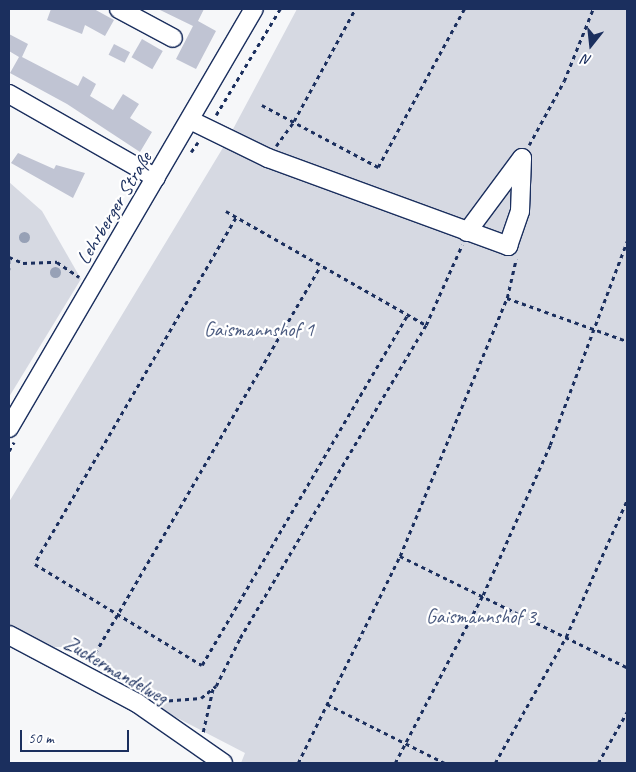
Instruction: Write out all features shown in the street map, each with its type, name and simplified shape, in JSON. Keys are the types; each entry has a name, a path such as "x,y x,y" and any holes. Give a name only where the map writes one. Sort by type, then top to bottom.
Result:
{"street":[{"path":"119,9 173,38"},
{"name":"Lehrberger Straße","path":"9,428 254,9"},
{"path":"9,94 156,178"},
{"path":"190,120 207,130 268,158 508,246 520,212 522,158"},
{"path":"467,232 522,158"},
{"name":"Zuckermandelweg","path":"9,635 137,703 200,745 223,763"}],"path":[{"path":"207,130 280,9"},
{"path":"268,158 294,121 355,9"},
{"path":"262,105 378,167 464,9"},
{"path":"522,158 564,80 593,9"},
{"path":"226,211 407,316 426,325"},
{"path":"236,218 35,564 117,616 202,665 407,316"},
{"path":"200,745 214,688 426,325 467,232"},
{"path":"395,763 483,595 550,445 627,241"},
{"path":"298,763 400,556 507,298 517,261 508,246"},
{"path":"9,270 9,258 23,263 57,262 93,286"},
{"path":"80,673 117,616 320,266"},
{"path":"507,298 627,342"},
{"path":"495,763 566,636 627,500"},
{"path":"400,556 627,667"},
{"path":"137,703 201,698 214,688"},
{"path":"327,704 446,763"},
{"path":"598,763 627,712"}],"green space":[{"path":"297,9 627,9 627,763 241,763 245,753 160,709 143,687 69,647 53,647 9,626 9,502 224,146"},
{"path":"9,182 42,211 81,279 9,397"}],"building":[{"path":"51,9 94,9 114,20 105,36 85,25 82,34 47,20"},
{"path":"158,9 204,9 198,21 216,31 196,69 176,59 193,26"},
{"path":"9,34 28,44 22,57 78,86 83,76 96,84 90,96 113,110 123,94 139,104 130,118 152,132 140,152 67,104 10,73 19,57 9,51"},
{"path":"142,39 163,51 152,69 132,57"},
{"path":"114,44 130,52 125,63 109,55"},
{"path":"18,153 54,169 56,165 85,173 73,198 11,163"}],"park label":[{"name":"Gaismannshof 1","path":"259,329"},
{"name":"Gaismannshof 3","path":"481,616"}]}
